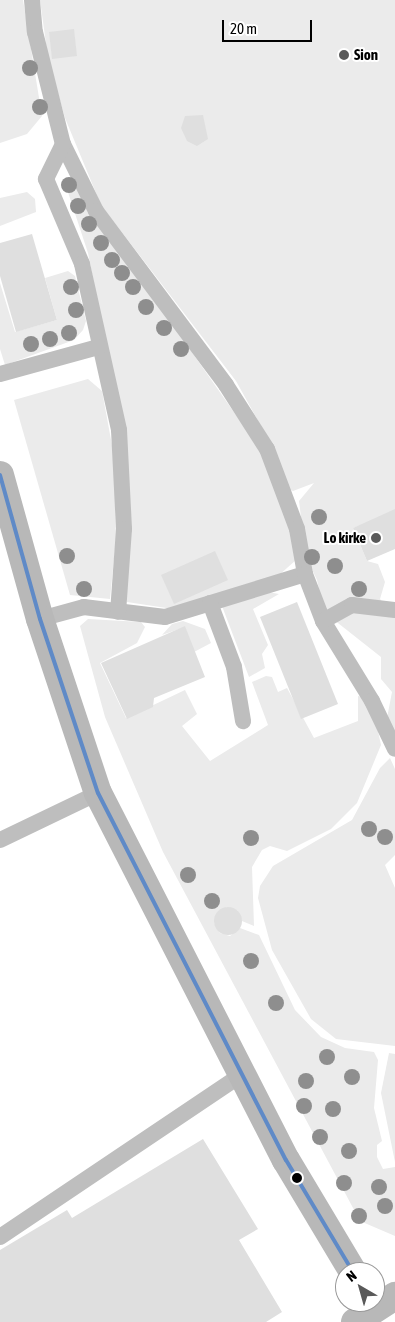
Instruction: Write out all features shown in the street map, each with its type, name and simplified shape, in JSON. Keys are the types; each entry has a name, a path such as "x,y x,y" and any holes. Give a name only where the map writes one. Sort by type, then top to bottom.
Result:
{"street":[{"path":"0,475 40,619 98,793 242,1075 347,1262"}],"lane":[{"path":"32,0 35,32 63,144 96,211 243,409 267,449 297,528 305,574 324,621 372,701 395,749"},
{"path":"63,144 46,179 82,264 98,346 119,430 124,529 118,612"},
{"path":"0,374 98,346"},
{"path":"40,619 84,607 165,617 305,574"},
{"path":"210,602 234,667 242,721"},
{"path":"324,621 352,605 393,605"},
{"path":"0,840 98,793"},
{"path":"0,1237 242,1075"}],"shaded area":[{"path":"0,0 23,0 42,116 27,134 0,143"},
{"path":"40,0 395,0 395,512 353,528 367,561 378,564 385,582 380,599 395,617 395,736 387,718 392,692 381,679 381,657 324,612 317,580 306,557 299,501 314,483 293,491 288,489 271,444 236,381 101,205 65,118 48,58"},
{"path":"64,180 72,181 259,448 290,528 296,560 278,576 173,609 127,602 127,452 88,253"},
{"path":"27,192 35,199 36,212 0,226 0,198"},
{"path":"68,271 75,276 86,321 83,330 74,340 5,365 0,349 0,283 15,332 57,320 45,278"},
{"path":"88,379 102,391 114,456 116,538 110,599 70,595 14,400"},
{"path":"268,592 279,594 253,609 268,645 262,654 265,668 249,677 222,606"},
{"path":"88,619 141,622 145,627 137,643 100,663 126,718 185,690 197,714 182,726 210,761 268,725 252,682 266,676 272,677 278,692 287,688 314,738 358,721 358,696 363,697 376,722 381,745 357,803 331,829 287,851 270,846 262,850 252,867 254,926 242,921 237,910 227,907 217,913 214,923 220,933 230,936 240,928 259,935 295,1010 321,1037 345,1048 374,1052 378,1060 374,1108 382,1141 377,1145 377,1157 383,1169 395,1167 395,1236 360,1221 163,852 105,717 80,626"},
{"path":"183,621 205,629 211,643 194,652 185,627 162,635 172,624"},
{"path":"390,758 395,769 395,855 385,865 395,888 395,1046 336,1039 311,1019 272,950 258,898 260,886 273,866 352,820 380,768"},
{"path":"389,1053 395,1054 395,1162 381,1093"}],"building":[{"path":"74,29 77,56 52,59 49,32"},
{"path":"203,115 208,139 197,146 187,141 181,128 185,116"},
{"path":"32,234 57,320 16,332 0,276 0,243"},
{"name":"Lo kirke","path":"395,509 395,549 367,561 353,528"},
{"path":"215,551 228,580 174,604 161,575"},
{"path":"297,602 338,704 301,719 260,617"},
{"path":"185,626 205,677 154,698 153,707 127,719 101,663"},
{"path":"228,907 238,911 242,921 238,931 228,935 218,931 214,921 218,911"},
{"path":"203,1139 258,1229 239,1240 282,1312 266,1322 0,1322 0,1250 67,1210 72,1218"}],"transit line":[{"path":"0,475 40,619 98,793 286,1160 347,1262"}],"place":[{"name":"Sion","path":"344,55"},
{"name":"Lo kirke","path":"376,538"}]}
